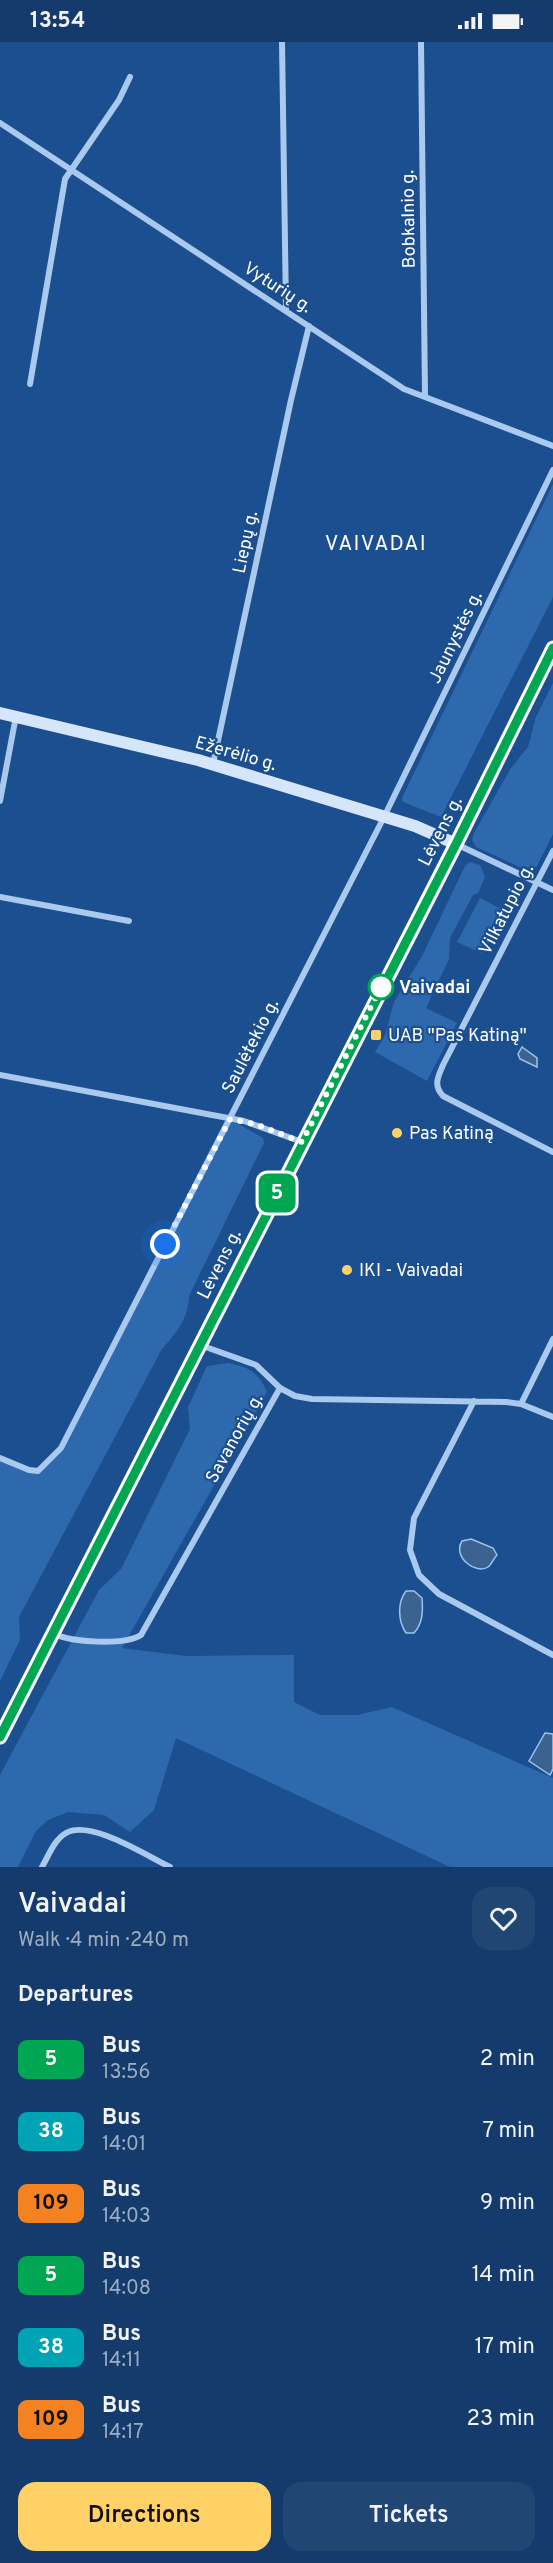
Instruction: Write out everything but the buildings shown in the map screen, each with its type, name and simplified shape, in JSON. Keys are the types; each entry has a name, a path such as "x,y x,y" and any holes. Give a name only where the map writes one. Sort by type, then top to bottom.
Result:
{"main road":[{"name":"Lėvens g.","path":"0,1737 456,844 553,648"},
{"name":"Ežerėlio g.","path":"0,712 213,764 436,834 456,844"}],"street":[{"path":"282,42 286,310"},
{"name":"Bobkalnio g.","path":"421,42 425,396"},
{"path":"30,384 65,179 119,100 130,77"},
{"name":"Vyturių g.","path":"0,123 404,388 553,446"},
{"name":"Liepų g.","path":"213,764 309,326"},
{"name":"Jaunystės g.","path":"384,817 553,470"},
{"path":"0,801 16,716"},
{"name":"Saulėtekio g.","path":"0,1458 29,1470 38,1471 61,1448 384,817"},
{"path":"456,844 553,890"},
{"name":"Vilkatupio g.","path":"553,851 443,1065 436,1084 437,1089 443,1095 553,1152"},
{"path":"0,897 129,921"},
{"path":"0,1075 255,1124 302,1142"},
{"path":"521,1404 553,1339"},
{"path":"200,1345 256,1365 280,1388"},
{"name":"Savanorių g.","path":"53,1634 70,1639 124,1642 141,1635 280,1388 295,1396 312,1399 474,1401 521,1404 553,1417"},
{"path":"474,1401 414,1518 410,1550 419,1575 439,1594 553,1655"},
{"path":"42,1867 59,1839 67,1832 78,1829 99,1832 170,1867"}],"shaded area":[{"path":"553,484 553,597 441,817 403,802 402,798"},
{"path":"553,683 553,834 536,868 524,869 476,847 472,840 511,768 528,747 536,717"},
{"path":"470,862 480,865 485,877 478,893 473,895 450,938 449,959 426,1008 457,1023 427,1081 375,1052 385,1035 394,1002 422,956 465,866"},
{"path":"480,898 503,910 481,953 457,942"},
{"path":"522,1047 537,1058 537,1067 520,1059 518,1054"},
{"path":"230,1119 263,1138 264,1143 189,1296 187,1311 181,1325 162,1349 19,1617 20,1640 0,1681 0,1458 38,1471 61,1448"},
{"path":"228,1363 252,1372 267,1392 122,1648 186,1656 294,1655 294,1702 320,1715 357,1715 392,1707 553,1778 553,1867 450,1867 176,1738 154,1810 130,1832 104,1815 68,1812 48,1820 36,1831 18,1867 0,1867 0,1775 99,1590 121,1569 190,1429 188,1407 207,1366"},
{"path":"471,1539 493,1548 497,1555 488,1567 477,1569 463,1558 460,1553 462,1541"},
{"path":"406,1591 414,1591 422,1598 422,1617 414,1633 406,1633 400,1618 401,1601"},
{"path":"545,1733 553,1734 553,1769 550,1775 529,1761"}],"bus line":[{"name":"5","path":"0,1737 456,844 553,648"}],"place":[{"name":"Vaivadai","path":"381,987"},
{"name":"UAB \"Pas Katiną\"","path":"376,1035"},
{"name":"Pas Katiną","path":"397,1133"},
{"name":"IKI - Vaivadai","path":"347,1270"}],"district":[{"name":"VAIVADAI","path":"376,543"}],"route":[{"path":"165,1244 230,1119 255,1124 302,1142 381,987"}]}
